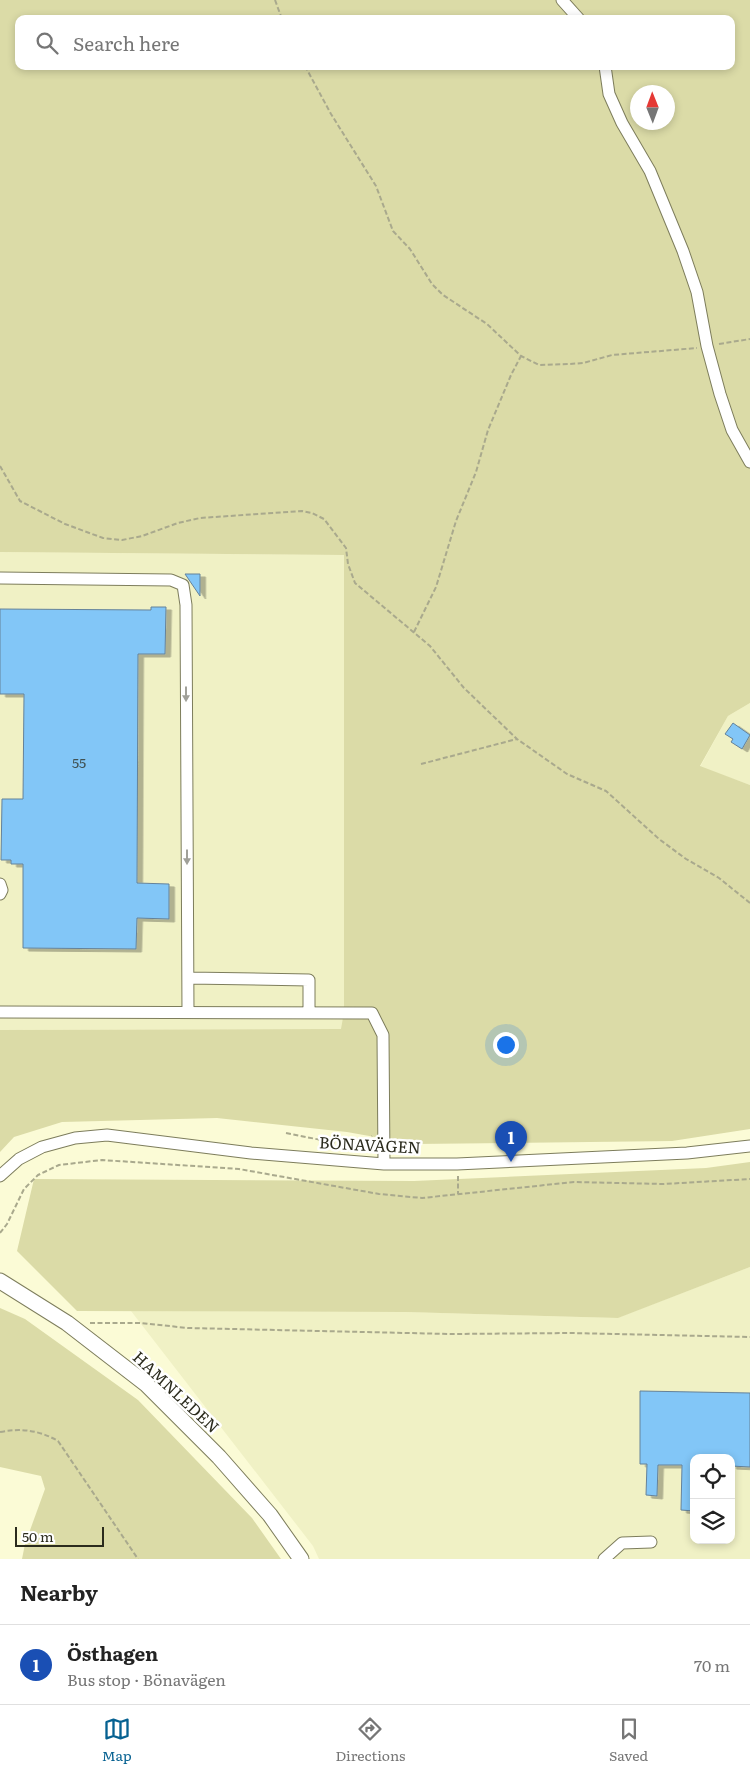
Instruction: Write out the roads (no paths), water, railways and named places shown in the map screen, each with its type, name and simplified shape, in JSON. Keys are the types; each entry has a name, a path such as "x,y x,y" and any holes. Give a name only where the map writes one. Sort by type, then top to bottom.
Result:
{"main road":[{"name":"HAMNLEDEN","path":"0,1281 67,1323 146,1384 219,1457 270,1515 301,1559"}],"street":[{"path":"562,0 575,15"},
{"path":"606,70 609,94 622,122 650,171 683,250 697,292 707,346 720,394 732,430 750,462"},
{"path":"0,578 171,580 183,585 186,605 188,1012"},
{"path":"0,884 2,890 0,894"},
{"path":"188,978 310,980 309,1013"},
{"path":"0,1012 372,1013 383,1035 384,1164"},
{"name":"BÖNAVÄGEN","path":"0,1176 20,1159 42,1147 75,1138 107,1135 250,1153 384,1164 457,1164 687,1154 750,1146"},
{"path":"604,1559 622,1542 651,1542"}],"place":[{"name":"Östhagen","path":"511,1162"}]}
